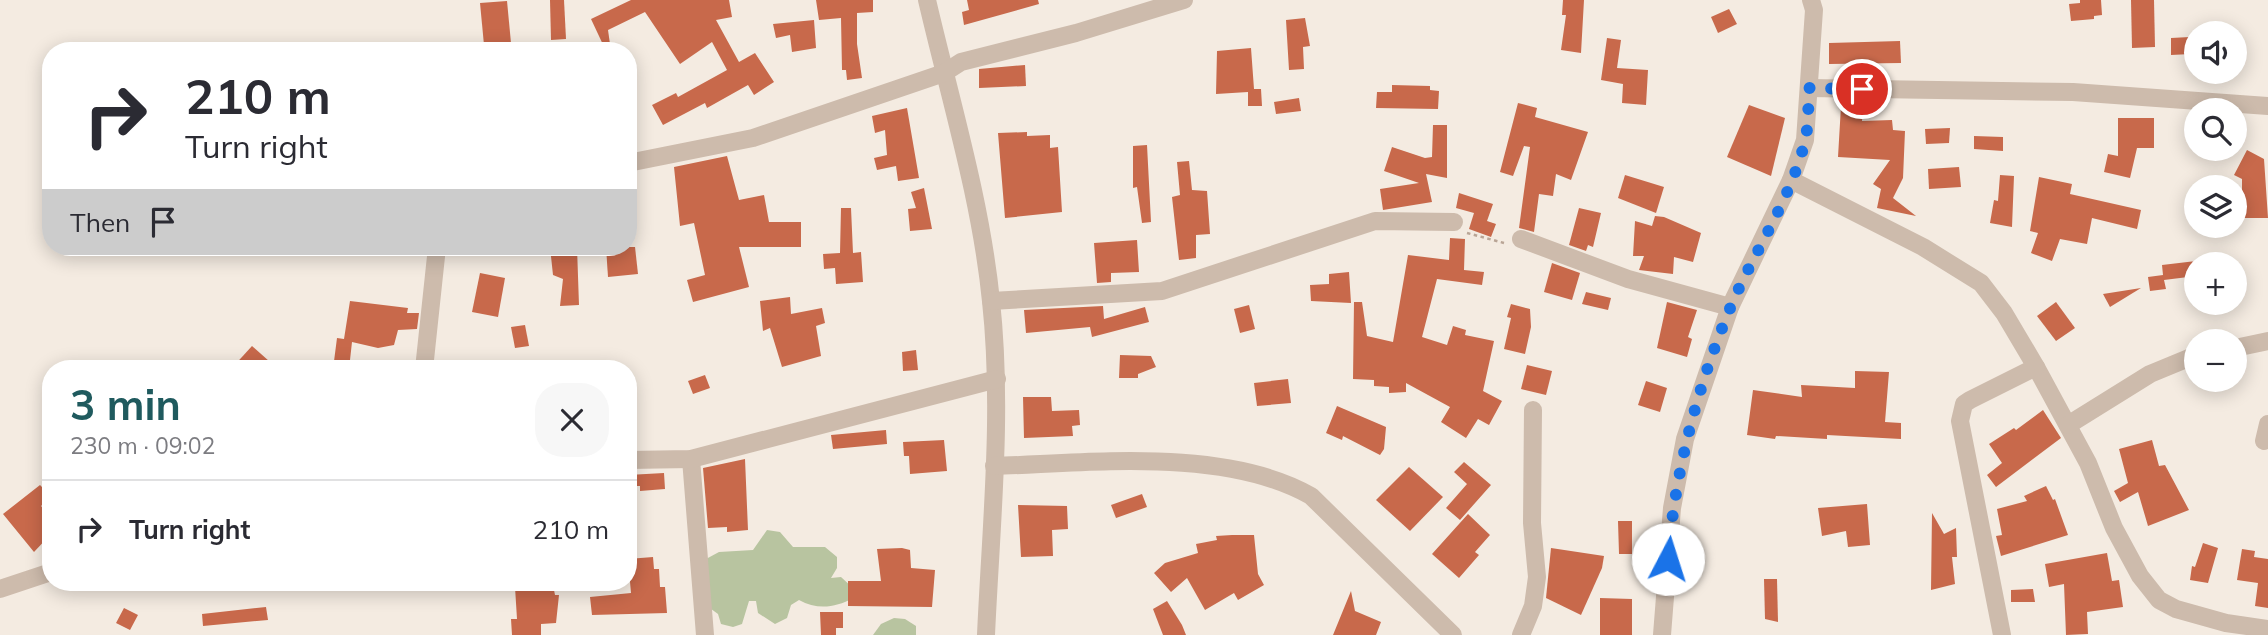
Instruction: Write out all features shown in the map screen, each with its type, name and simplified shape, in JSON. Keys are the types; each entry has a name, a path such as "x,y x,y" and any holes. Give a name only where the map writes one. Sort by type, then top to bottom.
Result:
{"street":[{"path":"927,0 974,201 991,301 996,379 986,635"},
{"path":"637,161 754,138 944,73 961,62 1076,33 1184,0"},
{"path":"1662,635 1672,508 1685,439 1730,307 1791,180 1805,140 1814,10 1811,0"},
{"path":"1809,88 2073,92 2268,106"},
{"path":"1791,180 1923,247 1981,283 2004,313 2036,367 2088,463 2114,528 2140,576 2159,600 2176,609 2268,632"},
{"path":"991,301 1162,291 1375,221 1454,222"},
{"path":"1521,239 1628,279 1730,307"},
{"path":"425,360 436,256"},
{"path":"2247,345 2268,341"},
{"path":"2068,425 2150,374 2184,360"},
{"path":"2002,635 1960,421 1964,404 2036,367"},
{"path":"637,460 691,459 996,379"},
{"path":"1521,635 1533,606 1537,577 1532,523 1532,410"},
{"path":"691,459 705,635"},
{"path":"994,466 1195,464 1258,473 1284,481 1311,496 1453,635"},
{"path":"0,589 42,575"}],"path":[{"path":"1454,222 1463,232 1508,244 1521,239"}],"green space":[{"path":"767,530 780,532 793,547 825,547 837,557 837,568 831,578 841,577 854,589 853,598 826,606 799,600 791,605 787,618 775,624 758,613 756,601 749,601 742,624 733,627 721,624 718,614 707,606 706,559 719,552 753,550"},
{"path":"894,618 905,619 916,626 916,635 873,635 881,624"}],"building":[{"path":"550,0 564,0 566,39 551,40"},
{"path":"631,0 729,0 732,17 716,20 739,62 755,53 774,82 754,95 748,85 707,108 705,103 663,125 652,105 676,93 678,97 727,70 712,42 680,64 645,12 608,30 610,42 602,42 591,19"},
{"path":"816,0 873,0 873,12 857,13 857,44 862,78 847,80 846,70 842,70 841,18 819,20"},
{"path":"967,0 1038,0 1039,4 964,25 962,12 969,10"},
{"path":"1563,0 1584,0 1581,53 1561,50 1566,15 1562,15"},
{"path":"2080,0 2101,0 2102,15 2094,16 2094,19 2071,21 2069,4 2080,3"},
{"path":"2131,0 2154,0 2155,47 2132,48"},
{"path":"507,1 511,42 484,42 480,3"},
{"path":"1729,9 1737,24 1718,33 1711,17"},
{"path":"1305,18 1310,46 1303,47 1304,69 1289,70 1286,20"},
{"path":"814,20 816,48 792,52 790,35 776,38 773,24"},
{"path":"2184,37 2184,54 2171,55 2171,38"},
{"path":"1607,38 1621,40 1617,68 1648,70 1646,105 1622,103 1623,84 1601,80"},
{"path":"1900,41 1901,63 1829,64 1829,43"},
{"path":"1251,48 1254,89 1261,89 1262,106 1248,106 1248,92 1216,94 1217,51"},
{"path":"1025,65 1026,86 979,88 979,69"},
{"path":"1392,85 1430,86 1430,90 1439,91 1438,109 1376,108 1377,92 1392,92"},
{"path":"1299,98 1301,111 1276,114 1274,102"},
{"path":"1518,103 1537,108 1535,117 1588,132 1571,180 1556,174 1553,196 1539,194 1534,232 1519,228 1530,147 1524,146 1513,176 1500,172"},
{"path":"1749,105 1785,118 1771,176 1727,157"},
{"path":"1841,106 1863,107 1862,121 1892,120 1893,130 1905,131 1903,178 1893,198 1916,216 1877,208 1881,189 1873,184 1890,160 1838,157"},
{"path":"907,108 919,178 898,181 896,166 877,170 874,158 887,155 885,130 875,133 872,116"},
{"path":"2118,118 2154,118 2154,148 2137,148 2130,178 2104,172 2108,154 2118,156"},
{"path":"1433,125 1447,125 1447,178 1426,174 1432,202 1383,210 1380,189 1419,183 1384,171 1392,147 1425,158 1432,157"},
{"path":"1950,128 1949,143 1926,144 1925,129"},
{"path":"1027,132 1027,136 1050,135 1050,148 1058,147 1062,212 1005,218 998,133"},
{"path":"1974,136 2003,137 2003,151 1974,149"},
{"path":"1147,145 1151,222 1142,223 1137,187 1133,188 1133,146"},
{"path":"2247,150 2264,159 2268,218 2247,218 2247,175 2234,175 2241,161 2247,161"},
{"path":"727,156 739,200 764,195 769,222 801,222 801,247 739,247 749,287 693,302 687,280 705,275 694,223 680,226 674,167"},
{"path":"1189,161 1192,190 1207,191 1210,234 1196,235 1196,258 1179,260 1172,197 1180,195 1177,162"},
{"path":"1959,167 1961,187 1929,189 1928,169"},
{"path":"1625,175 1664,187 1656,213 1618,198"},
{"path":"2000,175 2014,176 2012,227 1990,223 1994,200 1998,201"},
{"path":"2039,177 2072,184 2070,194 2141,210 2137,229 2092,218 2087,244 2060,239 2052,261 2031,253 2038,233 2030,231"},
{"path":"924,188 932,229 910,231 908,209 916,208 911,192"},
{"path":"1459,193 1493,204 1487,221 1496,224 1491,237 1469,229 1474,213 1456,208"},
{"path":"841,208 851,208 853,253 861,252 863,282 836,284 835,268 824,269 823,254 840,253"},
{"path":"1579,208 1601,213 1593,247 1588,245 1586,251 1569,245"},
{"path":"1655,216 1664,217 1701,233 1693,262 1674,257 1673,274 1639,270 1644,256 1633,256 1635,221 1652,226"},
{"path":"1450,238 1465,239 1464,270 1484,272 1482,285 1437,279 1422,337 1447,345 1453,326 1466,330 1465,335 1494,341 1483,391 1502,401 1489,425 1478,419 1466,438 1441,422 1450,407 1406,383 1406,392 1389,393 1389,387 1374,386 1374,380 1353,379 1354,302 1362,302 1367,336 1393,342 1408,255 1449,260"},
{"path":"1137,240 1139,272 1111,273 1111,282 1097,283 1094,243"},
{"path":"551,256 577,256 579,305 560,306 563,279 553,275"},
{"path":"607,256 636,256 638,274 608,277"},
{"path":"2184,262 2184,278 2164,280 2166,289 2150,291 2148,277 2163,275 2162,265"},
{"path":"1552,263 1580,273 1572,300 1544,292"},
{"path":"1349,272 1351,303 1311,301 1310,285 1329,284 1329,274"},
{"path":"480,273 505,278 498,317 472,312"},
{"path":"2141,288 2110,307 2103,294"},
{"path":"1586,292 1611,298 1608,310 1582,304"},
{"path":"790,297 791,314 822,308 825,323 816,326 821,356 782,367 770,328 763,331 760,301"},
{"path":"350,301 408,308 407,313 419,313 417,329 398,330 394,345 378,348 352,342 350,360 334,360 337,338 344,339"},
{"path":"1667,302 1697,310 1688,337 1692,339 1687,357 1657,348"},
{"path":"2056,302 2075,328 2056,341 2037,316"},
{"path":"1511,304 1530,309 1531,327 1525,354 1504,349 1511,318 1507,317"},
{"path":"1249,305 1255,329 1240,333 1234,309"},
{"path":"1103,306 1104,319 1145,307 1149,322 1092,337 1090,327 1026,333 1024,310"},
{"path":"525,325 529,346 515,348 511,327"},
{"path":"252,346 268,360 239,360"},
{"path":"916,350 918,370 903,371 902,352"},
{"path":"1120,355 1151,356 1156,367 1138,374 1138,378 1119,378"},
{"path":"1527,365 1552,371 1546,395 1521,389"},
{"path":"1855,371 1889,372 1885,422 1901,423 1901,439 1827,435 1827,439 1776,436 1775,439 1747,435 1753,390 1802,397 1801,385 1855,388"},
{"path":"705,375 710,388 693,394 688,381"},
{"path":"1288,379 1291,403 1257,406 1254,383"},
{"path":"1646,381 1667,388 1660,412 1638,405"},
{"path":"1023,397 1051,397 1052,411 1079,410 1080,425 1072,426 1073,436 1024,438"},
{"path":"1337,406 1386,427 1384,449 1380,455 1343,436 1342,440 1326,433"},
{"path":"2043,410 2061,438 1996,487 1987,475 2002,463 1989,444 2014,428 2016,430"},
{"path":"886,430 887,444 833,449 831,435"},
{"path":"944,440 947,471 910,474 909,456 904,456 903,442"},
{"path":"2152,440 2159,466 2165,465 2189,510 2148,526 2138,492 2120,502 2114,491 2128,483 2119,449"},
{"path":"745,459 748,530 727,532 727,527 708,528 703,468"},
{"path":"1464,462 1491,485 1460,520 1446,508 1467,484 1454,472"},
{"path":"1409,467 1443,497 1410,531 1376,500"},
{"path":"664,473 665,489 640,491 637,474"},
{"path":"40,485 42,487 42,544 34,552 3,514"},
{"path":"2046,486 2053,500 2055,499 2068,535 2001,556 1996,536 2002,535 1997,509 2027,501 2024,496"},
{"path":"1142,494 1147,507 1116,518 1111,505"},
{"path":"1867,504 1870,545 1848,547 1846,531 1822,536 1818,508"},
{"path":"1018,505 1067,506 1068,529 1052,530 1053,556 1021,557"},
{"path":"1932,513 1944,534 1956,528 1957,557 1952,557 1955,584 1931,590"},
{"path":"1468,514 1490,535 1475,552 1479,555 1459,578 1432,554"},
{"path":"1618,521 1632,521 1632,554 1619,554"},
{"path":"1254,535 1258,574 1264,585 1238,600 1234,593 1205,610 1187,578 1171,592 1154,573 1165,563 1198,553 1196,544 1217,540 1216,536"},
{"path":"2203,543 2218,548 2208,583 2190,580 2192,566 2195,567"},
{"path":"1551,548 1604,556 1602,568 1581,615 1546,598"},
{"path":"877,549 910,550 911,568 935,570 932,607 848,606 848,581 881,581"},
{"path":"2242,549 2255,551 2254,557 2268,559 2268,608 2255,606 2258,583 2237,580"},
{"path":"2107,553 2112,581 2119,580 2123,607 2087,612 2088,634 2066,635 2064,584 2049,587 2045,564"},
{"path":"653,557 654,569 659,569 660,587 665,587 667,613 592,615 590,597 637,591 637,558"},
{"path":"1764,579 1777,579 1778,622 1765,619"},
{"path":"2033,589 2035,602 2011,602 2011,590"},
{"path":"515,591 554,591 555,595 559,595 556,623 541,624 541,635 512,635 511,619 517,619"},
{"path":"1351,591 1355,611 1381,622 1376,635 1333,635"},
{"path":"1600,598 1632,599 1632,635 1600,635"},
{"path":"1167,601 1186,635 1163,635 1153,609"},
{"path":"266,607 268,620 203,626 202,614"},
{"path":"124,608 138,615 130,630 116,623"},
{"path":"820,612 843,612 843,628 836,628 836,635 821,635"}],"route":[{"path":"1668,559 1672,508 1685,439 1730,307 1791,180 1805,140 1809,88 1862,89"}]}
